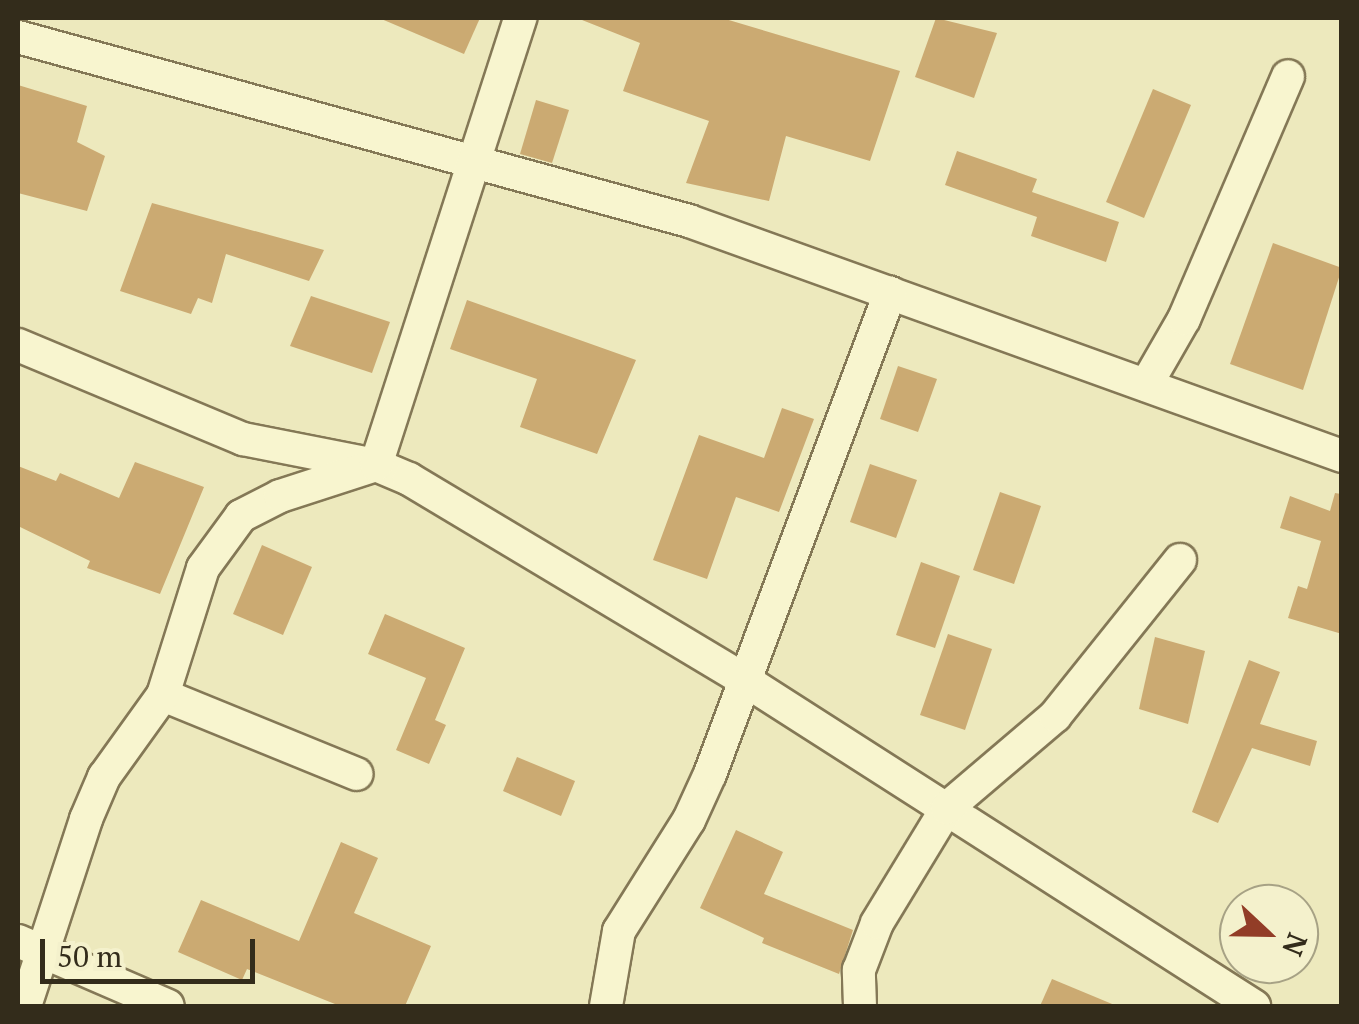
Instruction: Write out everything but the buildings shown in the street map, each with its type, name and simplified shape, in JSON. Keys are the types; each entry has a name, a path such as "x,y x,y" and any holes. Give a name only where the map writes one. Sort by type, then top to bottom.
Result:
{"street":[{"path":"376,465 471,159 520,18"},
{"path":"18,37 689,221 1342,456"},
{"path":"1146,385 1184,319 1288,76"},
{"path":"606,1006 619,931 689,820 890,293"},
{"path":"18,345 243,439 376,465 409,479 743,679 948,808 1245,1004"},
{"path":"24,1006 31,947 104,778 162,694 203,568 242,516 280,496 376,465"},
{"path":"860,1006 859,970 877,923 948,808 1055,716 1180,560"},
{"path":"162,694 357,774"},
{"path":"31,947 168,1006"}]}
